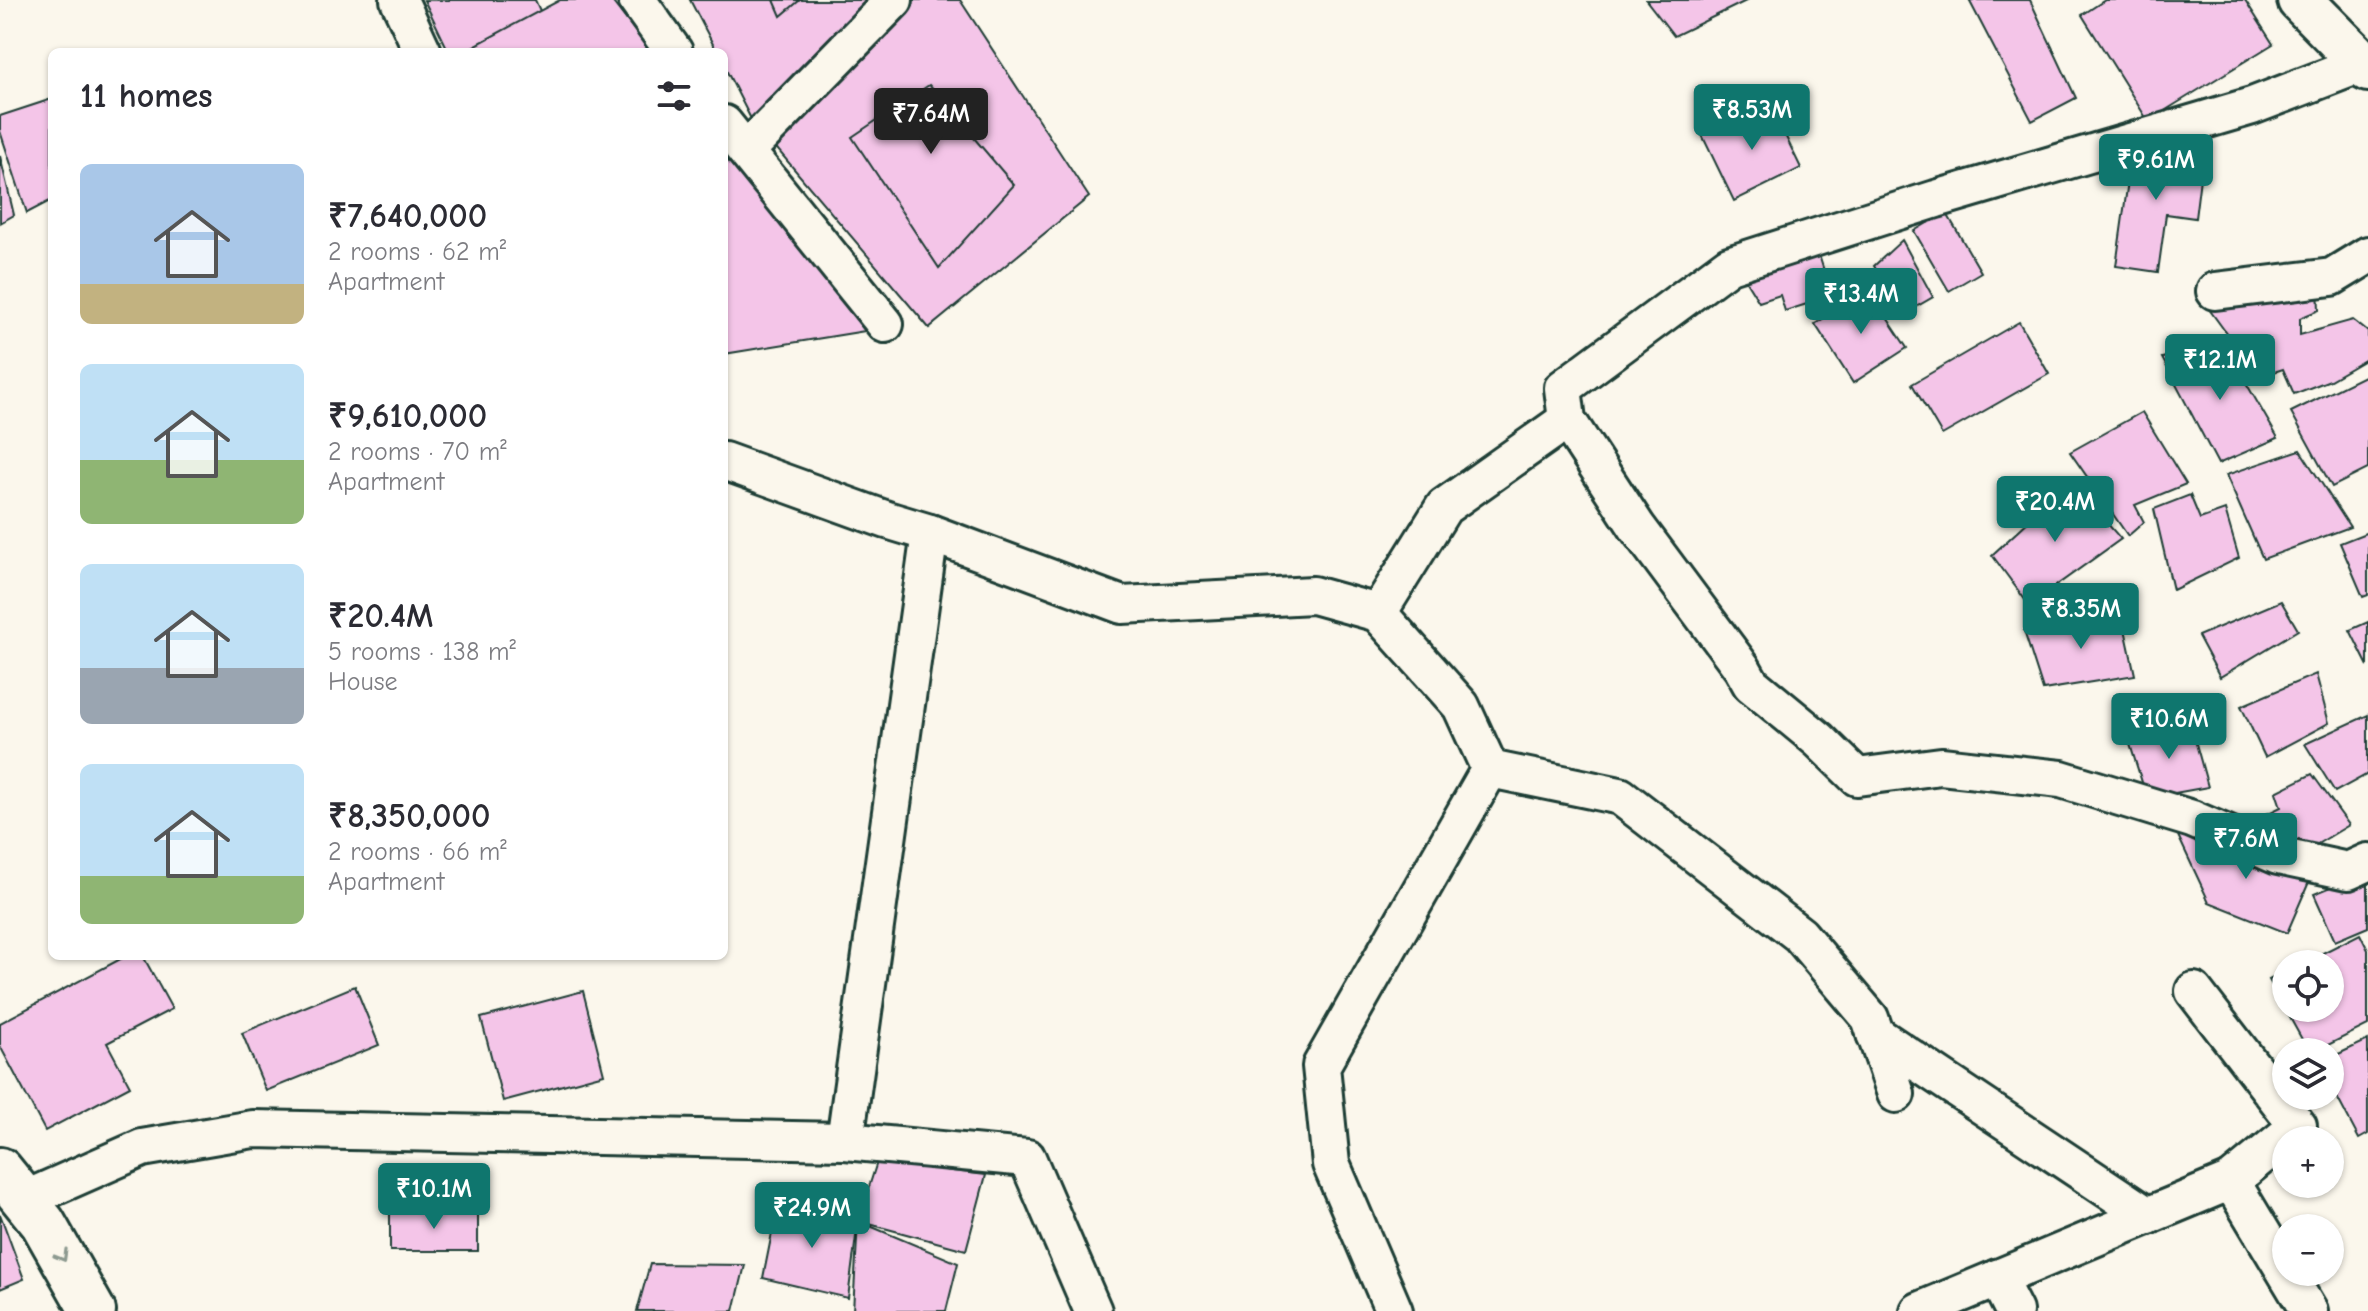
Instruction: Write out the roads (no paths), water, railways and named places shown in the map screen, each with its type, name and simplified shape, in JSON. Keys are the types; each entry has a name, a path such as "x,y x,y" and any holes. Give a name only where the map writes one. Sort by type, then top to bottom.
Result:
{"street":[{"path":"399,0 421,48"},
{"path":"637,0 671,48"},
{"path":"885,324 735,138 894,0"},
{"path":"2300,0 2366,66 2252,106 1936,199 1729,265 1563,388 1567,420 1637,527 1751,684 1819,740 1857,777 1941,766 2061,779 2192,819 2278,856 2348,871 2368,862"},
{"path":"2215,291 2332,277 2368,255"},
{"path":"1378,613 1444,507 1567,420"},
{"path":"728,462 1122,605 1313,595 1378,613 1461,706 1490,769"},
{"path":"845,1141 930,533"},
{"path":"1490,769 1620,796 1800,935 1870,1018 1896,1094"},
{"path":"1394,1311 1331,1164 1321,1066 1490,769"},
{"path":"1919,1311 2231,1181 2298,1126 2194,991"},
{"path":"1875,1034 2148,1216"},
{"path":"93,1311 43,1223 12,1185 142,1148 253,1129 845,1141 1027,1158 1093,1311"},
{"path":"2231,1181 2309,1311"},
{"path":"1997,1278 2014,1311"}]}
